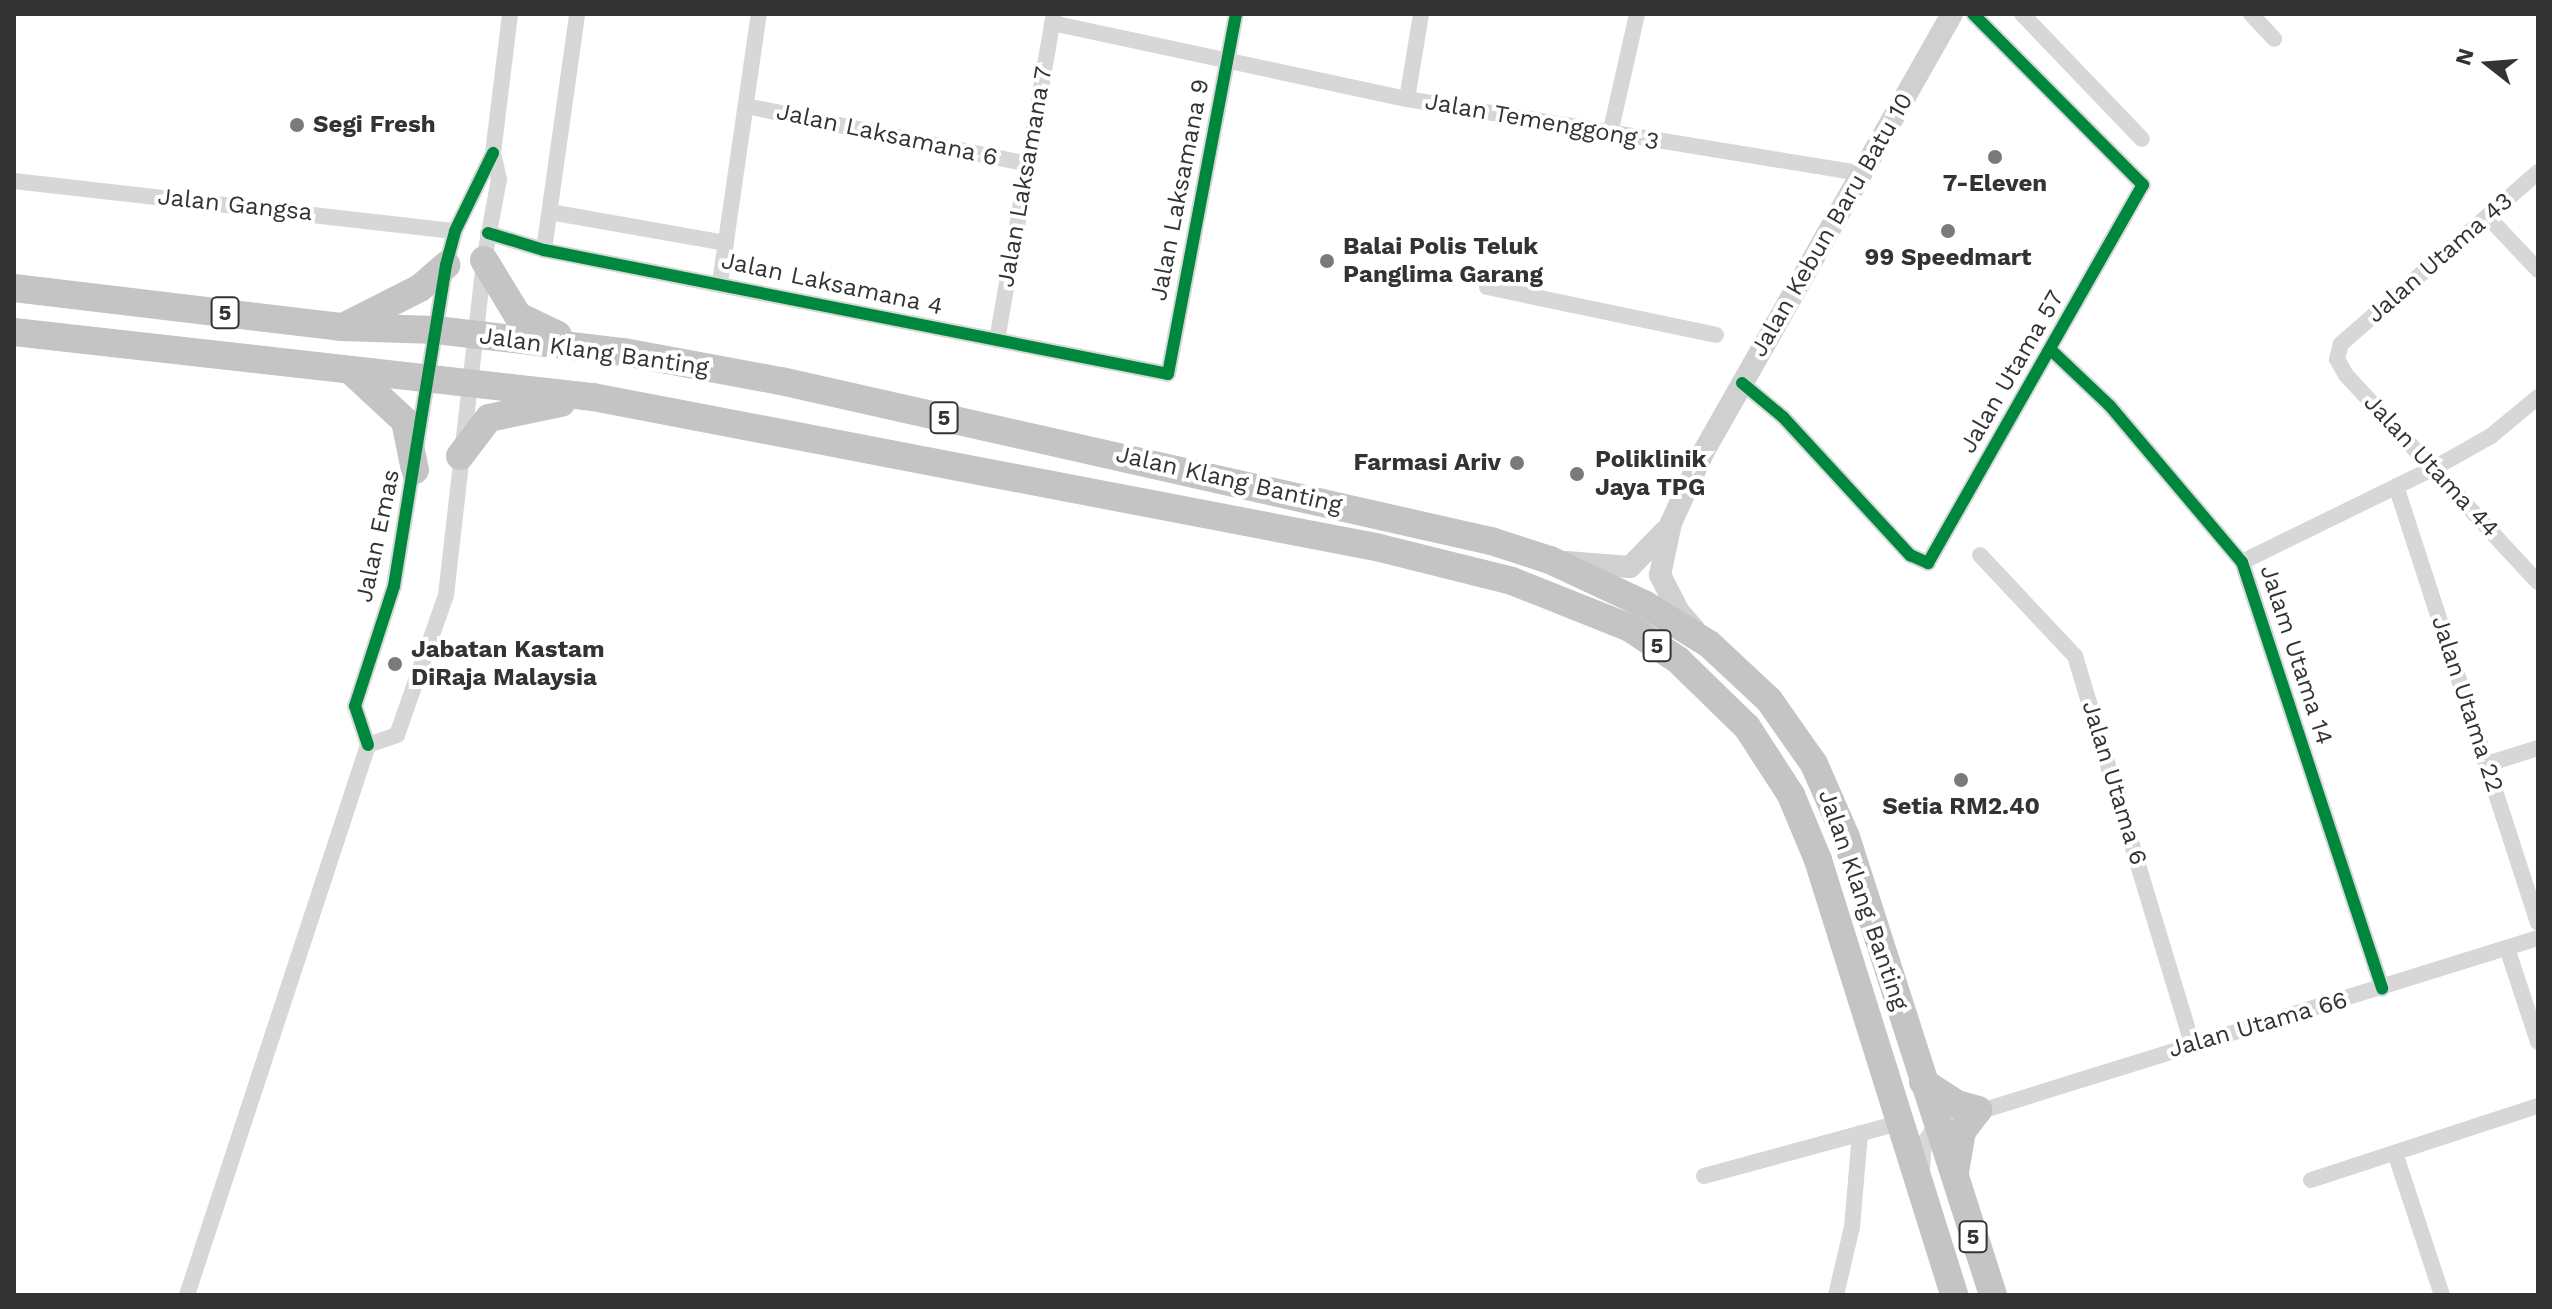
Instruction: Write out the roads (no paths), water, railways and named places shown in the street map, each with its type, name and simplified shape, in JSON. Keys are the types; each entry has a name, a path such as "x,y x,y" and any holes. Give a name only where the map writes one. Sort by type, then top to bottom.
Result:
{"highway":[{"path":"486,246 503,298 531,325 624,352"},
{"path":"341,327 420,288 446,265"},
{"name":"Jalan Klang Banting","path":"14,288 341,327 436,330 624,352 1088,448 1435,527 1550,560 1644,604 1709,644 1769,700 1814,764 1846,837 1993,1295"},
{"name":"Jalan Klang Banting","path":"14,332 593,397 1376,547 1526,585 1630,628 1678,660 1747,727 1791,795 1818,860 1954,1295"},
{"path":"350,370 405,421 415,470"},
{"path":"460,456 489,418 593,397"},
{"path":"1923,1082 1957,1104 1978,1110 1962,1131 1954,1178"}],"street":[{"path":"187,1295 368,745 397,735 446,595 486,246 499,179 493,153 510,14"},
{"path":"544,250 577,14"},
{"path":"720,283 759,14"},
{"name":"Jalan Laksamana 9","path":"1168,374 1236,14"},
{"path":"1407,99 1421,14"},
{"path":"1610,134 1637,14"},
{"name":"Jalan Kebun Baru Batu 10","path":"1671,523 1742,383 1952,14"},
{"name":"Jalan Utama 57","path":"1742,383 1783,417 1910,555 1928,563 2143,185 2074,109 1973,14"},
{"path":"2022,14 2142,139"},
{"path":"2251,14 2274,39"},
{"name":"Jalan Temenggong 3","path":"1053,19 1407,99 1860,173"},
{"name":"Jalan Laksamana 7","path":"997,340 1053,19"},
{"name":"Jalan Laksamana 6","path":"746,106 1028,164"},
{"name":"Jalan Emas","path":"368,745 355,706 394,586 446,265 455,231 493,153"},
{"name":"Jalan Utama 43","path":"2341,344 2538,172"},
{"name":"Jalan Gangsa","path":"14,181 455,231"},
{"name":"Jalan Laksamana 4","path":"550,212 726,243"},
{"path":"2488,217 2538,270"},
{"name":"Jalan Laksamana 4","path":"486,246 544,250 720,283 1168,374"},
{"path":"1487,287 1716,335"},
{"name":"Jalan Utama 44","path":"2341,344 2337,359 2346,375 2436,467 2538,582"},
{"name":"Jalam Utama 14","path":"2051,350 2110,406 2242,562 2382,989"},
{"path":"2242,562 2436,467 2491,436 2538,397"},
{"name":"Jalan Utama 22","path":"2396,486 2538,922"},
{"path":"1550,560 1630,567 1671,523"},
{"path":"1671,523 1660,575 1679,612 1709,644"},
{"name":"Jalan Utama 6","path":"1980,555 2075,656 2192,1044"},
{"path":"2487,764 2538,748"},
{"name":"Jalan Utama 66","path":"1936,1125 2192,1044 2382,989 2538,938"},
{"path":"2507,948 2538,1042"},
{"path":"2311,1180 2538,1106"},
{"path":"1704,1176 1899,1123"},
{"path":"1922,1196 1924,1143 1936,1125"},
{"path":"1836,1295 1852,1227 1860,1133"},
{"path":"2395,1153 2442,1295"}],"place":[{"name":"Segi Fresh","path":"297,125"},
{"name":"7-Eleven","path":"1995,157"},
{"name":"99 Speedmart","path":"1948,231"},
{"name":"Balai Polis Teluk Panglima Garang","path":"1327,261"},
{"name":"Farmasi Ariv","path":"1517,463"},
{"name":"Poliklinik Jaya TPG","path":"1577,474"},
{"name":"Jabatan Kastam DiRaja Malaysia","path":"395,664"},
{"name":"Setia RM2.40","path":"1961,780"}]}
